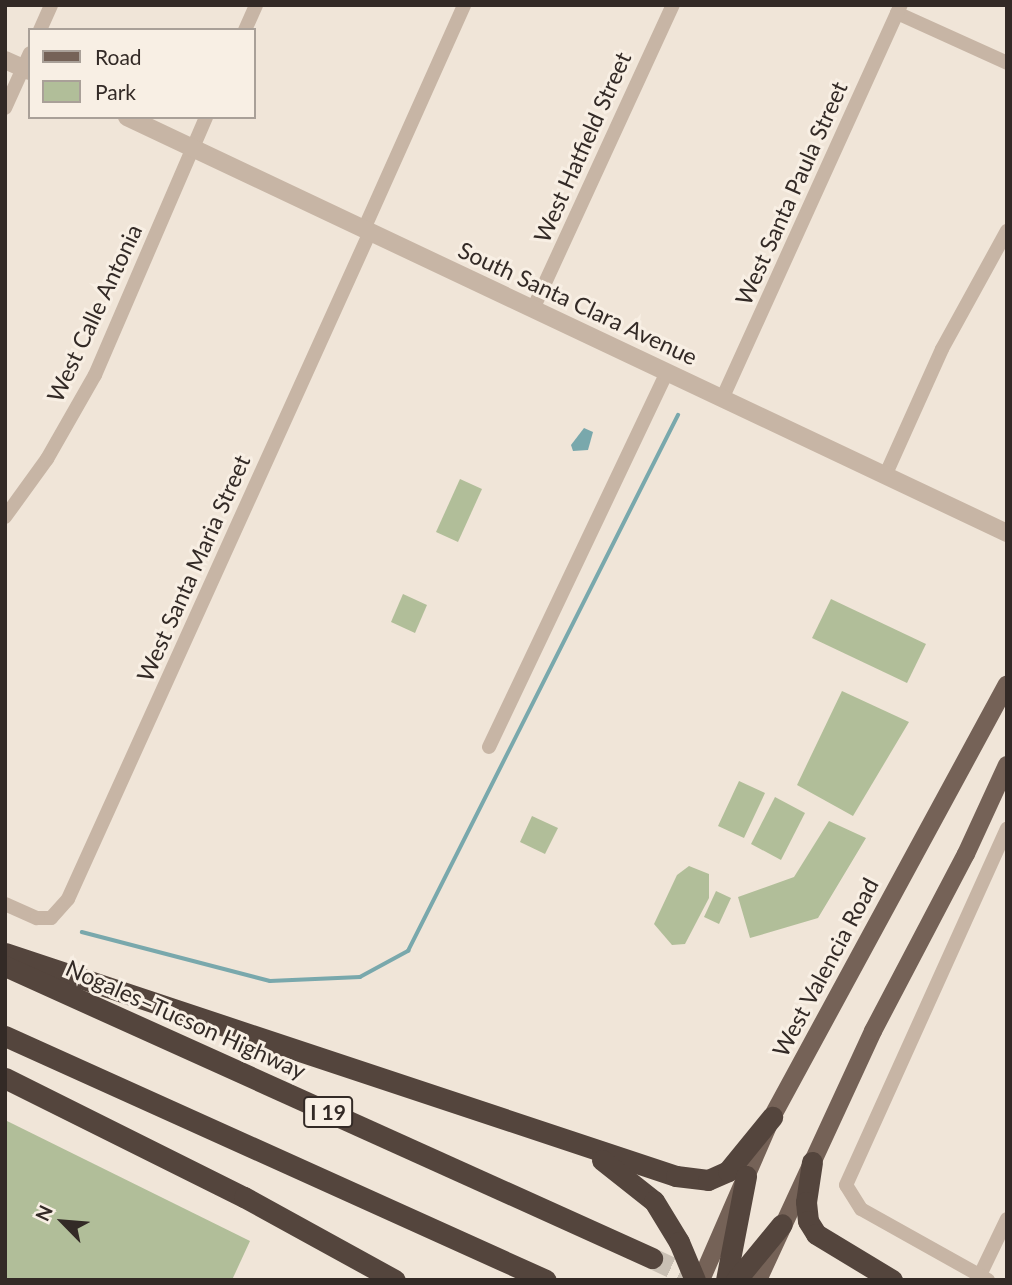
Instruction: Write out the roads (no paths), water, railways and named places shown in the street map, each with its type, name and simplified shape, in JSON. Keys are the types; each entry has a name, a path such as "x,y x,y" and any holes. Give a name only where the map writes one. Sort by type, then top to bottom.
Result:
{"highway":[{"path":"5,953 586,1149 676,1176 708,1180 740,1160 772,1118"},
{"name":"Nogales–Tucson Highway","path":"5,966 652,1258"},
{"path":"5,1036 546,1280"},
{"path":"5,1078 244,1197 395,1280"},
{"path":"586,1149 654,1201 679,1242 695,1280"},
{"path":"812,1162 806,1202 808,1221 816,1234 892,1280"},
{"path":"738,1272 746,1176"},
{"path":"738,1272 782,1224"}],"main road":[{"name":"West Valencia Road","path":"746,1176 772,1118 1007,685"},
{"path":"782,1224 1007,765"},
{"path":"701,1280 738,1272"}],"street":[{"path":"41,28 51,5"},
{"path":"246,28 256,5"},
{"name":"West Santa Maria Street","path":"5,904 37,918 51,918 68,900 367,231 464,5"},
{"name":"West Hatfield Street","path":"533,309 673,5"},
{"path":"899,9 1007,63"},
{"name":"West Santa Paula Street","path":"722,399 899,9"},
{"path":"5,60 27,64 5,108"},
{"name":"South Santa Clara Avenue","path":"131,119 1007,533"},
{"name":"West Calle Antonia","path":"5,517 47,459 95,375 205,119"},
{"path":"885,476 942,349 1007,232"},
{"path":"489,747 667,372"},
{"path":"1007,829 846,1185 861,1209 984,1278 1007,1219"}],"water":[{"path":"584,428 593,432 588,450 573,451 571,445"}],"waterway":[{"path":"82,932 270,981 360,977 408,951 678,415"}],"tunnel":[{"path":"652,1258 699,1280"}]}
